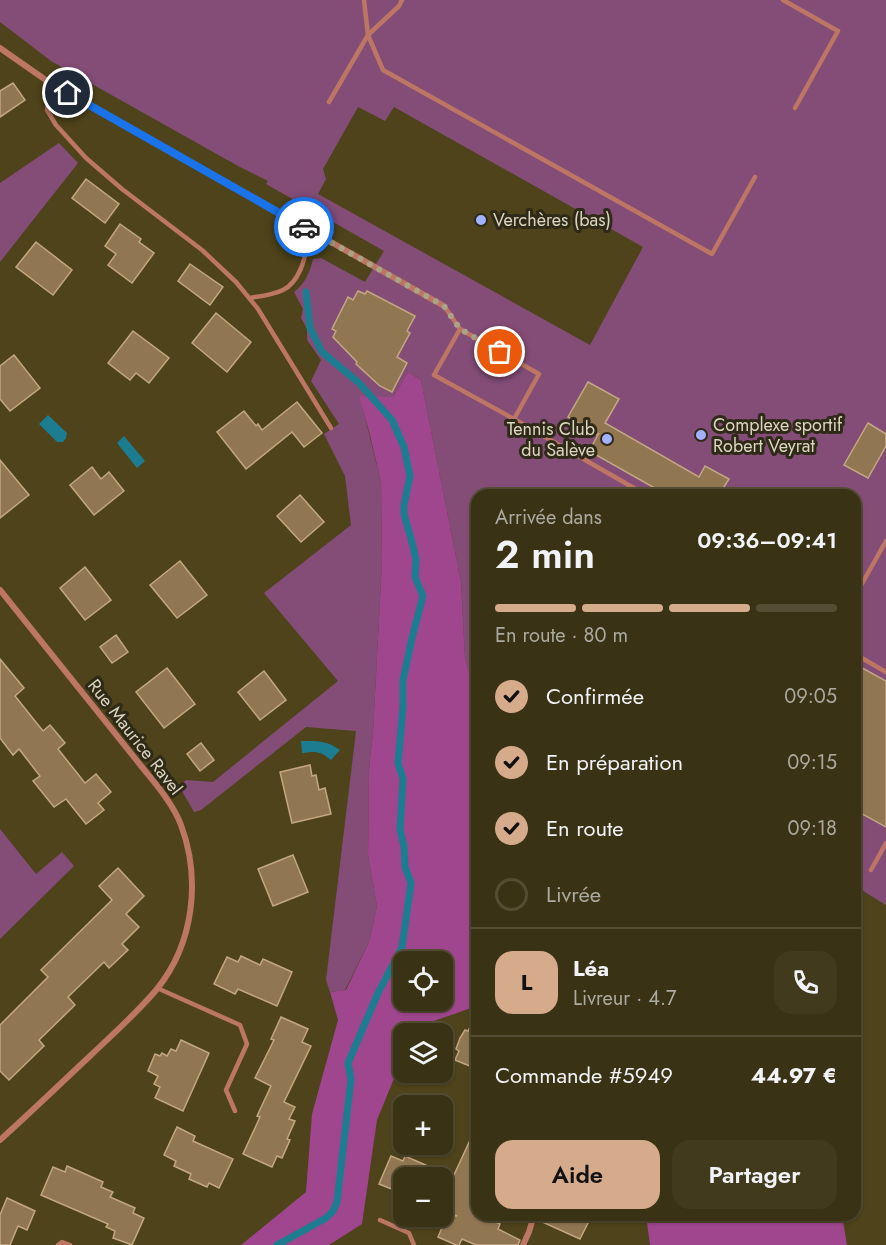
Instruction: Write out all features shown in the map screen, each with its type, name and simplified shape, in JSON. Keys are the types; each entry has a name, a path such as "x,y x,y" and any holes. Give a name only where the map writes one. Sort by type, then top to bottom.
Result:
{"street":[{"path":"0,48 50,83 444,306"},
{"name":"Rue Maurice Ravel","path":"0,590 152,778 172,808 181,825 192,864 193,880 191,909 184,940 178,955 157,988 126,1022 0,1140"},
{"path":"523,1245 532,1221"}],"lane":[{"path":"364,0 368,36 383,70 712,254 755,177"},
{"path":"329,102 368,36 399,6 402,0"},
{"path":"783,0 838,30 795,108"},
{"path":"50,83 47,110 73,146 122,189 202,250 236,282 250,298 331,428"},
{"path":"250,298 271,294 290,285 302,264 311,231"},
{"path":"444,306 460,329 539,374 514,420"},
{"path":"460,329 434,375 635,489"},
{"path":"861,585 886,541"},
{"path":"861,657 886,672"},
{"path":"871,870 886,843"},
{"path":"157,988 240,1025 247,1044 226,1090 235,1111"},
{"path":"380,1220 409,1233 414,1245"},
{"path":"58,1245 62,1242 70,1245"}],"shaded area":[{"name":"Complexe sportif Robert Veyrat","path":"0,0 886,0 886,905 861,890 861,489 471,489 471,678 465,658 461,582 421,380 408,372 393,397 360,397 381,482 382,562 369,769 368,855 377,906 369,942 345,990 330,992 326,980 356,731 306,727 201,810 194,812 179,786 186,780 213,782 338,681 264,593 351,525 345,476 324,434 339,424 311,381 321,360 307,340 307,329 301,318 303,309 294,292 306,277 313,259 321,258 365,282 384,251 266,184 268,181 51,61 0,22","holes":["358,107 385,121 394,107 643,247 590,345 318,194 326,179 323,169"]},
{"path":"59,143 78,163 0,262 0,183"},
{"path":"408,372 421,380 461,582 465,658 471,678 471,1008 428,1023 393,1023 393,1081 377,1120 362,1224 329,1245 241,1245 306,1192 312,1114 338,1020 330,992 346,990 369,942 377,906 368,855 369,769 382,562 381,482 359,396 393,397"},
{"path":"0,829 36,874 62,852 74,866 0,939"},
{"path":"647,1221 843,1221 847,1245 650,1245"}],"water":[{"path":"48,415 67,433 63,442 57,442 39,424"},
{"path":"124,436 145,461 137,468 117,443"},
{"path":"301,741 326,743 340,750 331,760 318,752 302,753"}],"building":[{"path":"13,83 25,100 0,117 0,91"},
{"path":"86,179 119,204 105,223 72,198"},
{"path":"120,224 141,239 139,242 154,253 132,283 108,265 116,254 105,246"},
{"path":"36,242 72,270 53,295 16,267"},
{"path":"190,264 223,287 210,305 178,281"},
{"path":"358,291 365,294 367,291 415,316 407,331 410,333 397,357 407,363 392,392 380,386 356,364 357,362 333,337 336,331 332,329 348,297 353,300"},
{"path":"216,313 251,342 227,372 192,343"},
{"path":"133,331 169,358 149,383 136,373 130,380 108,363"},
{"path":"14,355 40,388 10,411 0,399 0,366"},
{"name":"Tennis Club du Salève","path":"588,382 619,399 605,423 699,477 705,466 729,479 723,489 656,489 589,451 599,433 597,435 568,417"},
{"path":"297,402 322,433 304,447 292,432 246,469 217,432 244,411 262,430"},
{"path":"868,423 886,434 886,446 868,478 844,465"},
{"path":"0,460 29,495 0,518"},
{"path":"92,467 101,479 109,472 124,491 94,515 70,485"},
{"path":"300,495 324,522 301,542 277,516"},
{"path":"180,561 207,595 177,618 150,585"},
{"path":"85,567 111,600 85,620 60,588"},
{"path":"116,635 128,652 112,663 100,647"},
{"path":"0,659 24,688 15,696 43,731 50,725 65,743 58,749 85,783 96,774 111,792 98,803 104,810 86,824 66,799 54,807 33,781 40,776 19,749 13,755 0,738"},
{"path":"861,667 886,681 886,827 861,813"},
{"path":"167,668 195,704 164,728 136,692"},
{"path":"264,671 286,700 260,720 238,692"},
{"path":"201,743 214,760 200,771 187,754"},
{"path":"310,765 312,776 316,775 319,790 325,788 331,814 292,823 280,772"},
{"path":"293,855 308,892 273,906 258,869"},
{"path":"118,868 144,896 126,914 139,927 122,944 128,950 109,968 104,962 68,997 75,1005 39,1040 44,1046 9,1080 0,1071 0,1025 48,977 41,970 112,900 99,886"},
{"path":"241,956 260,965 263,959 292,972 277,1006 238,989 235,994 214,984 227,957 238,962"},
{"path":"281,1017 308,1029 302,1042 311,1046 284,1102 295,1107 289,1119 295,1121 287,1139 290,1140 282,1158 277,1156 272,1167 243,1154 271,1086 255,1078 274,1040 271,1039"},
{"path":"471,1025 471,1067 455,1060 459,1051 456,1049 460,1038 465,1030 468,1031"},
{"path":"181,1040 209,1053 183,1111 155,1098 160,1087 154,1084 158,1076 148,1071 155,1054 160,1056 162,1053 167,1056 171,1049 176,1051"},
{"path":"177,1127 195,1136 193,1141 233,1159 219,1188 209,1183 207,1187 189,1179 191,1174 174,1166 176,1161 164,1155"},
{"path":"471,1138 471,1221 493,1221 500,1224 498,1229 520,1240 518,1245 476,1245 462,1239 459,1245 456,1245 438,1237 442,1227 453,1227 453,1216 457,1216 453,1214 453,1177"},
{"path":"391,1156 403,1161 405,1156 430,1167 393,1167 393,1190 379,1184"},
{"path":"67,1166 103,1182 101,1187 113,1192 110,1197 135,1208 133,1213 144,1218 132,1245 113,1238 115,1231 106,1227 108,1224 41,1195 53,1167 65,1172"},
{"path":"7,1198 35,1211 27,1230 18,1226 10,1245 0,1245 0,1215"},
{"path":"540,1221 589,1221 580,1239"}],"waterway":[{"path":"277,1245 326,1218 333,1211 337,1202 351,1079 348,1063 378,993 402,947 411,883 405,867 404,846 400,830 403,779 398,763 403,680 423,596 415,577 416,560 404,514 410,476 404,447 392,420 359,383 322,352 310,328 306,292"}],"way so far":[{"path":"304,227 444,306 460,329 500,352"}],"place":[{"name":"Verchères (bas)","path":"481,220"},
{"name":"Complexe sportif Robert Veyrat","path":"701,435"},
{"name":"Tennis Club du Salève","path":"607,439"}],"route":[{"path":"68,93 304,227"}]}
